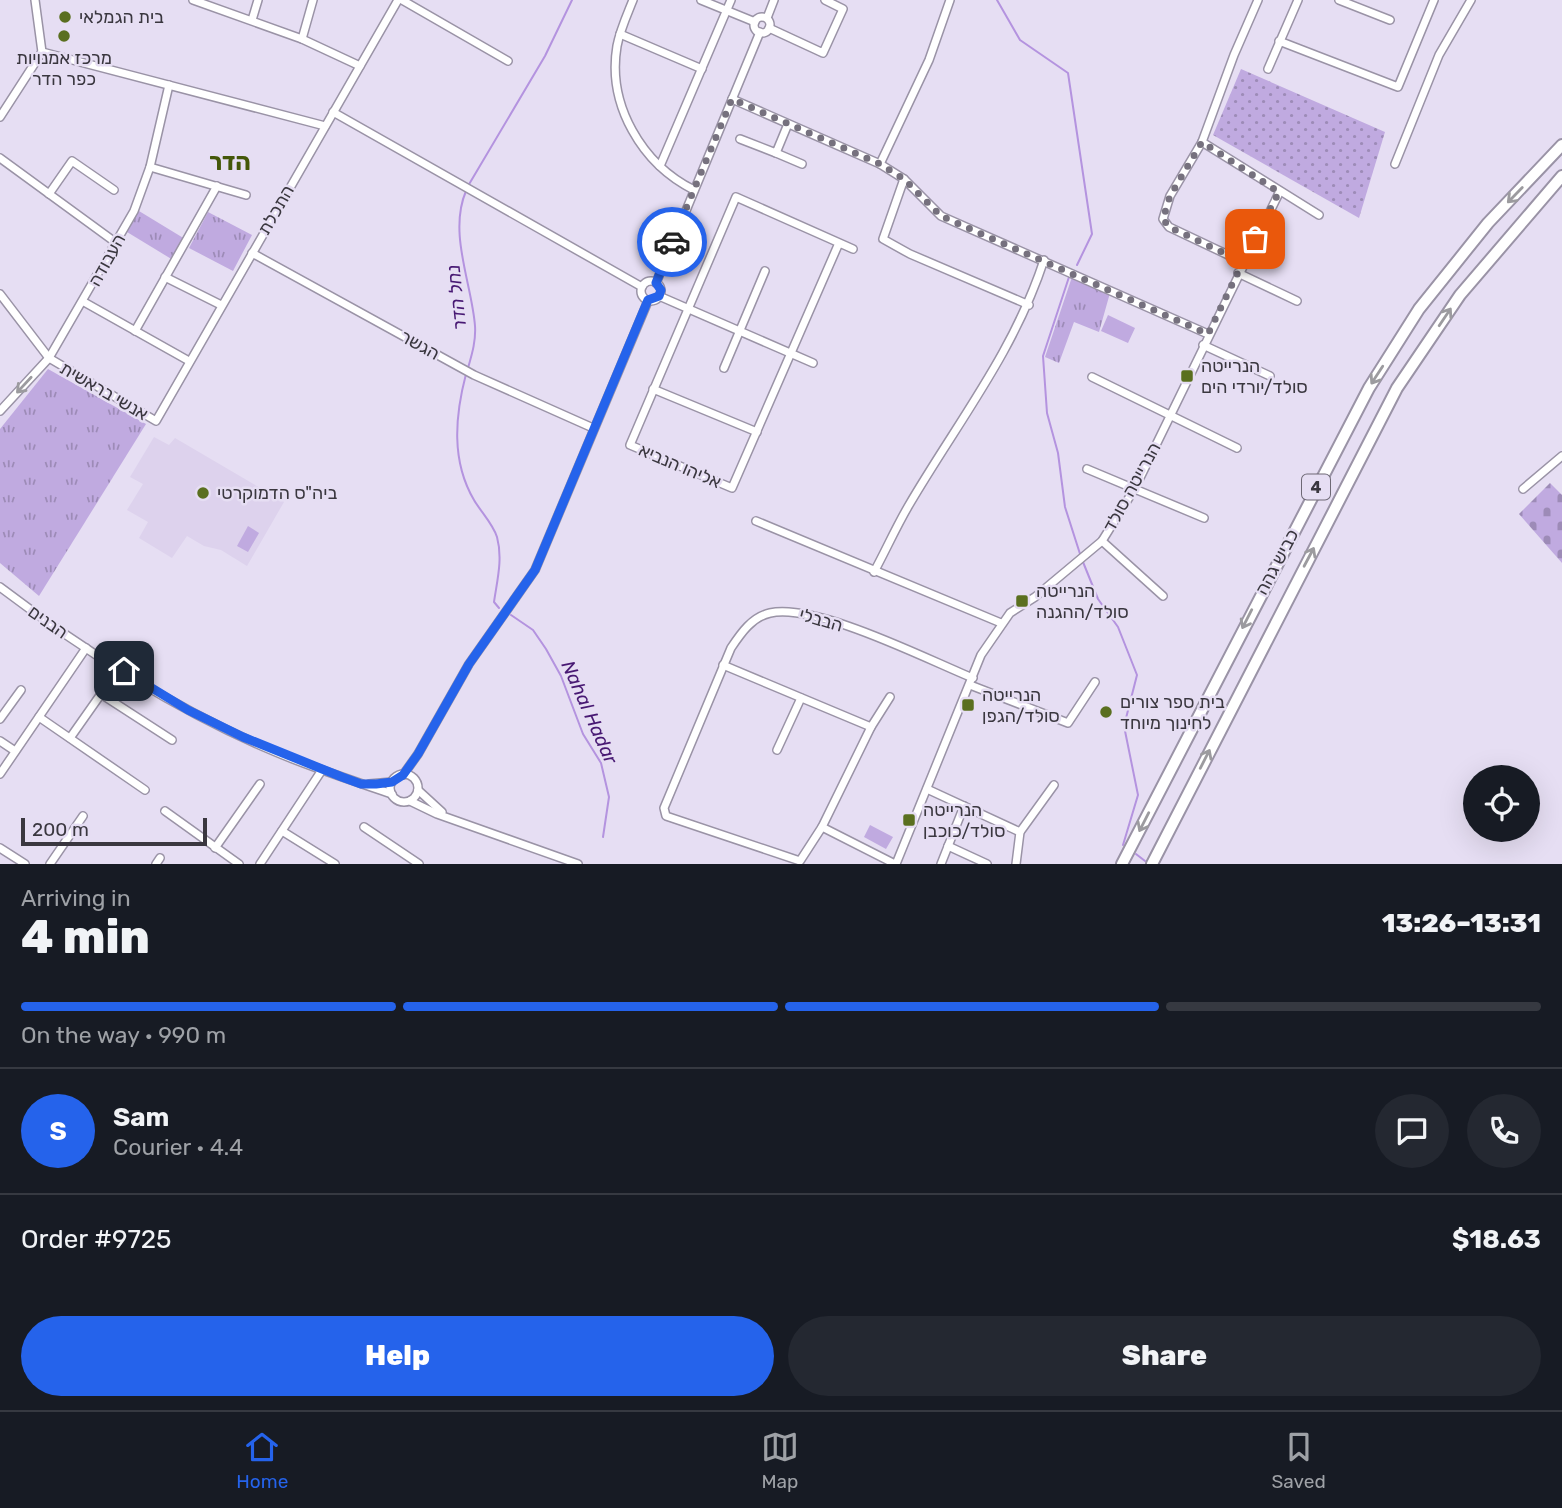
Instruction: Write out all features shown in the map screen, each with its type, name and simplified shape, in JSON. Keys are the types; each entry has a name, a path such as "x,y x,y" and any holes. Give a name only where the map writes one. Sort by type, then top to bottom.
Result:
{"highway":[{"name":"כביש גהה","path":"1122,864 1369,388 1419,309 1488,223 1562,145"},
{"name":"כביש גהה","path":"1152,864 1397,388 1460,295 1562,176"}],"street":[{"path":"0,117 43,52 35,0"},
{"path":"192,0 302,39 360,66"},
{"path":"252,20 258,0"},
{"path":"302,39 313,0"},
{"path":"400,0 508,61"},
{"name":"התכלת","path":"156,421 400,0"},
{"path":"633,0 620,34 616,78 623,110 639,143 660,166 694,190"},
{"path":"701,0 755,22 760,32"},
{"path":"660,166 731,0"},
{"path":"769,28 767,18 774,0"},
{"path":"656,283 760,32 769,28 823,53 843,9 825,0"},
{"path":"880,164 929,60 950,0"},
{"path":"1243,262 1169,227 1163,219 1170,196 1202,142 1234,55 1258,0"},
{"path":"1268,69 1298,0"},
{"path":"1339,0 1390,20"},
{"path":"1279,41 1398,87 1434,0"},
{"path":"1395,164 1439,55 1471,0"},
{"path":"755,22 759,18 767,18"},
{"path":"620,34 702,69"},
{"path":"43,52 325,126"},
{"name":"העבודה","path":"0,411 49,358 84,302 134,211 150,167 169,85"},
{"path":"732,99 880,164 904,179 941,216 1208,334"},
{"path":"333,112 642,287"},
{"path":"776,153 788,124"},
{"path":"740,139 803,164"},
{"path":"1202,142 1319,215"},
{"path":"0,158 116,242"},
{"path":"49,194 72,161 114,190"},
{"path":"150,167 246,195"},
{"path":"904,179 883,239 910,254 1029,305"},
{"path":"135,331 217,186"},
{"name":"הנרייטה סולד","path":"896,864 971,681 1000,623 1101,541 1135,488 1279,192"},
{"name":"אליהו הנביא","path":"736,197 839,243 732,488 630,445 736,197"},
{"path":"839,243 853,249"},
{"name":"הגשר","path":"252,253 474,375 593,428"},
{"path":"874,572 909,505 978,398 1029,305 1044,260"},
{"path":"724,368 765,271"},
{"path":"1238,273 1297,301"},
{"path":"165,277 221,305"},
{"path":"642,287 646,283 656,283"},
{"path":"656,283 661,290 659,296"},
{"path":"642,287 643,297 648,300"},
{"name":"אנשי בראשית","path":"0,294 49,358 156,421"},
{"path":"578,864 410,800 398,801 392,794 392,782 403,775 418,754 469,664 535,570 648,300 659,296 687,311 813,363"},
{"path":"84,302 189,361"},
{"path":"1203,345 1270,376"},
{"path":"1092,377 1237,448"},
{"path":"653,389 757,432"},
{"path":"1523,489 1562,456"},
{"path":"1087,468 1204,517"},
{"path":"756,522 1000,623"},
{"path":"1101,541 1163,596"},
{"name":"הבנים","path":"0,587 86,648 188,710 272,751 392,794"},
{"name":"הבבלי","path":"822,827 800,861 666,816 664,808 723,665 744,629 769,613 794,611 825,619 1068,723 1095,682"},
{"path":"0,774 86,648"},
{"path":"723,665 871,727"},
{"path":"0,719 21,690"},
{"path":"70,738 101,694 172,740"},
{"path":"890,697 871,727 822,827 896,864"},
{"path":"777,750 801,698"},
{"path":"39,717 145,790"},
{"path":"0,741 16,751"},
{"path":"418,754 414,779 418,790 449,817"},
{"path":"260,864 322,769"},
{"path":"403,775 414,779"},
{"name":"הבנים","path":"361,784 392,782"},
{"path":"215,848 260,784"},
{"path":"1016,864 1020,832 1054,785"},
{"path":"927,789 1020,832"},
{"path":"410,800 418,790"},
{"path":"941,864 964,806"},
{"path":"165,811 239,864"},
{"path":"50,864 83,816"},
{"path":"364,827 419,864"},
{"path":"282,831 335,864"},
{"path":"948,846 987,864"},
{"path":"0,848 25,864"}],"shaded area":[{"name":"ביה\"ס הדמוקרטי","path":"154,437 169,445 175,438 284,502 247,566 221,550 204,546 187,536 172,558 139,538 148,522 127,510 143,484 130,477"}],"green space":[{"path":"1241,69 1385,132 1359,218 1213,135"},
{"path":"139,211 185,239 173,260 127,232"},
{"path":"208,212 252,235 233,271 189,248"},
{"path":"1072,277 1110,293 1099,332 1074,322 1059,363 1045,357"},
{"path":"1108,315 1135,328 1128,343 1101,331"},
{"path":"48,369 146,424 39,596 0,563 0,429"},
{"path":"1550,483 1562,495 1562,563 1519,514"},
{"path":"248,526 259,533 248,552 237,546"},
{"path":"870,825 893,837 886,849 864,837"}],"waterway":[{"name":"נחל הדר","path":"468,186 545,56 572,0"},
{"path":"997,0 1020,40 1068,73 1092,234 1077,265"},
{"name":"נחל הדר","path":"466,191 461,207 460,241 475,332 468,368"},
{"path":"1069,277 1043,356 1047,413 1058,453 1065,507 1081,557"},
{"name":"נחל הדר","path":"466,374 459,406 458,454 474,500 497,537 499,562 494,602 499,608"},
{"path":"1083,562 1098,599 1118,627 1137,675 1124,726 1138,795 1123,845"},
{"name":"Nahal Hadar","path":"511,615 533,630 546,649 561,676 583,734 601,763 609,797 603,837"},
{"path":"1136,854 1145,861"}],"way so far":[{"path":"672,242 732,99 880,164 904,179 941,216 1167,313 1208,334 1243,262 1169,227 1163,219 1170,196 1202,142 1279,192 1255,239"}],"place":[{"name":"בית הגמלאי","path":"65,17"},
{"name":"מרכז אמנויות כפר הדר","path":"64,36"},
{"name":"הנרייטה סולד/יורדי הים","path":"1187,376"},
{"name":"ביה\"ס הדמוקרטי","path":"203,493"},
{"name":"הנרייטה סולד/ההגנה","path":"1022,601"},
{"name":"הנרייטה סולד/הגפן","path":"968,705"},
{"name":"בית ספר צורים לחינוך מיוחד","path":"1106,712"},
{"name":"הנרייטה סולד/כוכבן","path":"909,820"}],"district":[{"name":"הדר","path":"230,162"}],"route":[{"path":"124,671 188,710 272,751 361,784 392,782 403,775 496,622 535,570 648,300 657,299 659,296 661,290 656,283 672,242"}]}
